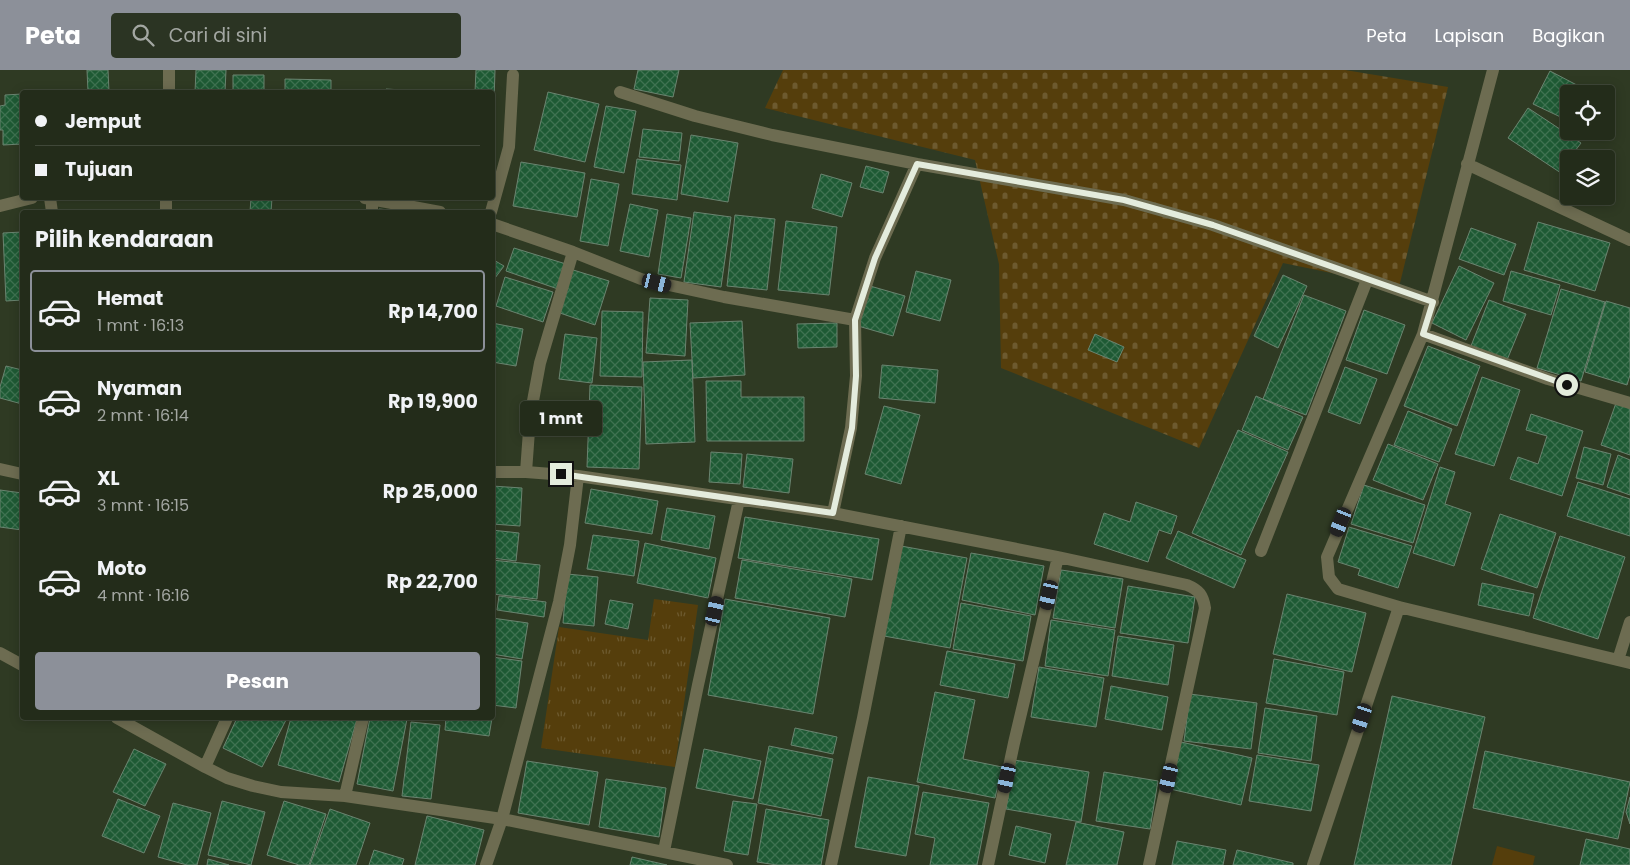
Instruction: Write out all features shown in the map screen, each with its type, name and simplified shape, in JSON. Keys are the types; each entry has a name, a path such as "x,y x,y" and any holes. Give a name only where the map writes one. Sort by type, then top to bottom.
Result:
{"street":[{"path":"169,90 170,70"},
{"path":"1493,70 1423,334 1327,557 1329,578 1338,589 1399,607 1624,662 1630,622"},
{"path":"495,197 508,147 513,75"},
{"path":"620,92 695,116 762,132 917,164 1124,200 1213,225 1433,302"},
{"path":"833,513 852,428 856,376 855,320 875,258 917,164"},
{"path":"1467,164 1630,240"},
{"path":"0,206 24,200"},
{"path":"378,200 430,210"},
{"path":"495,225 649,281 724,297 855,320"},
{"path":"526,472 530,417 540,363 573,252"},
{"path":"1261,551 1367,280"},
{"path":"1423,334 1548,379 1630,403"},
{"path":"0,469 20,474"},
{"path":"495,472 578,476 833,513 1187,585 1199,592 1204,598 1205,608 1149,865"},
{"path":"486,865 502,819 559,602 570,545 578,476"},
{"path":"664,851 698,685 740,500"},
{"path":"831,865 901,526"},
{"path":"988,865 1016,734 1058,558"},
{"path":"1313,865 1399,607"},
{"path":"0,653 20,664"},
{"path":"121,720 227,778 272,790 345,796 502,819 727,865"},
{"path":"205,767 226,720"},
{"path":"345,796 363,720"}],"green space":[{"path":"783,70 1345,70 1448,87 1399,287 1283,263 1199,448 1001,368 999,264 975,160 765,108"},
{"path":"654,599 698,605 675,767 541,748 559,627 648,640"},
{"path":"1497,846 1535,856 1533,865 1492,865"}],"building":[{"path":"87,70 108,70 109,90 88,90"},
{"path":"196,70 226,70 225,90 195,90"},
{"path":"476,70 495,70 494,90 475,90"},
{"path":"638,70 679,70 673,97 634,89"},
{"path":"1550,71 1577,85 1560,85 1560,117 1533,104"},
{"path":"233,75 264,75 264,90 233,90"},
{"path":"285,79 331,80 331,90 285,90"},
{"path":"548,92 599,104 585,162 534,150"},
{"path":"20,94 20,144 3,145 3,130 0,130 0,106 5,105 5,95"},
{"path":"606,106 636,111 624,173 594,167"},
{"path":"1528,108 1560,129 1560,140 1576,140 1581,143 1576,150 1560,150 1560,172 1508,138"},
{"path":"643,129 682,133 679,161 639,157"},
{"path":"691,135 738,143 728,202 681,194"},
{"path":"637,159 681,165 677,200 632,194"},
{"path":"521,162 585,173 577,217 513,206"},
{"path":"866,166 889,172 883,193 860,187"},
{"path":"821,174 852,183 842,217 812,208"},
{"path":"591,179 619,184 608,246 580,241"},
{"path":"251,200 272,200 271,210 250,210"},
{"path":"630,204 658,210 649,257 620,251"},
{"path":"694,212 731,217 721,287 684,282"},
{"path":"667,214 691,218 681,278 658,274"},
{"path":"735,215 775,219 767,290 727,286"},
{"path":"786,221 837,227 829,295 778,290"},
{"path":"1538,222 1610,243 1595,291 1524,270"},
{"path":"1471,228 1516,244 1504,275 1459,259"},
{"path":"20,232 20,300 6,301 3,233"},
{"path":"514,248 566,264 558,289 506,271"},
{"path":"495,261 504,266 495,278"},
{"path":"1459,266 1494,283 1466,340 1432,323"},
{"path":"570,269 609,281 595,325 557,312"},
{"path":"916,271 951,280 940,321 906,312"},
{"path":"1511,271 1560,285 1551,315 1503,301"},
{"path":"1283,275 1307,286 1278,348 1254,336"},
{"path":"505,277 553,292 543,322 496,306"},
{"path":"870,286 905,296 893,336 858,326"},
{"path":"1561,289 1605,302 1581,381 1537,368"},
{"path":"1304,295 1346,311 1306,415 1263,399"},
{"path":"650,298 688,300 685,356 646,353"},
{"path":"1489,300 1526,314 1507,360 1471,346"},
{"path":"1606,301 1630,308 1630,375 1627,385 1585,372"},
{"path":"1364,310 1405,325 1387,374 1346,360"},
{"path":"602,311 643,312 642,377 600,376"},
{"path":"742,321 745,375 693,378 690,323"},
{"path":"837,323 837,347 798,348 797,324"},
{"path":"495,324 523,329 516,366 495,362"},
{"path":"565,334 597,338 592,383 559,379"},
{"path":"1095,334 1124,347 1117,362 1088,350"},
{"path":"1428,346 1480,366 1457,426 1404,406"},
{"path":"692,360 695,442 646,444 643,362"},
{"path":"882,365 938,370 935,403 879,398"},
{"path":"6,366 20,370 20,403 0,398 0,387"},
{"path":"1345,367 1377,379 1360,424 1328,412"},
{"path":"1482,377 1520,390 1494,466 1455,454"},
{"path":"706,381 741,381 741,397 804,397 804,441 707,441"},
{"path":"590,385 642,387 639,469 587,467"},
{"path":"1256,396 1303,417 1288,450 1242,430"},
{"path":"1616,403 1630,408 1630,455 1601,445"},
{"path":"884,406 920,415 901,484 865,474"},
{"path":"1408,411 1452,429 1439,462 1394,445"},
{"path":"1531,414 1583,431 1562,496 1510,479 1518,457 1538,464 1547,436 1526,430"},
{"path":"1238,430 1288,452 1241,555 1192,533"},
{"path":"1388,444 1438,464 1423,500 1373,480"},
{"path":"1584,447 1611,454 1603,485 1576,478"},
{"path":"711,452 742,454 740,484 709,482"},
{"path":"747,454 793,459 789,493 743,487"},
{"path":"1618,455 1630,460 1630,495 1607,487"},
{"path":"1440,467 1455,472 1445,504 1471,513 1454,566 1413,553"},
{"path":"1578,482 1630,499 1630,536 1567,516"},
{"path":"1364,485 1425,505 1413,543 1351,524"},
{"path":"495,486 522,488 520,526 495,524"},
{"path":"591,489 658,501 652,534 585,523"},
{"path":"0,490 20,493 20,530 0,527"},
{"path":"1136,502 1177,516 1171,534 1159,530 1148,562 1094,544 1104,513 1130,522"},
{"path":"667,508 715,516 709,549 661,540"},
{"path":"1500,514 1556,533 1537,588 1481,569"},
{"path":"745,517 879,539 872,580 738,558"},
{"path":"1349,527 1412,546 1398,588 1358,575 1360,569 1338,562"},
{"path":"495,530 519,533 516,561 495,558"},
{"path":"1178,531 1246,560 1234,588 1166,558"},
{"path":"593,535 639,541 634,576 587,569"},
{"path":"1560,536 1625,557 1598,639 1533,618"},
{"path":"645,543 716,558 708,598 637,583"},
{"path":"901,546 967,558 950,648 884,636"},
{"path":"971,553 1044,566 1035,615 962,600"},
{"path":"495,560 540,565 537,599 495,594"},
{"path":"742,560 852,579 845,617 735,598"},
{"path":"1061,570 1123,579 1115,628 1053,618"},
{"path":"567,574 598,577 594,626 563,623"},
{"path":"1482,583 1534,594 1529,616 1478,605"},
{"path":"1128,586 1195,597 1188,643 1120,633"},
{"path":"1287,594 1366,613 1352,672 1273,654"},
{"path":"499,596 546,602 544,617 497,610"},
{"path":"725,599 830,618 813,714 708,695"},
{"path":"610,600 633,604 628,629 605,624"},
{"path":"961,603 1031,616 1023,661 953,649"},
{"path":"495,618 528,623 522,659 495,654"},
{"path":"1051,620 1115,630 1108,676 1045,666"},
{"path":"1118,636 1174,645 1168,685 1112,676"},
{"path":"947,651 1015,664 1008,698 940,685"},
{"path":"495,657 522,661 516,708 495,705"},
{"path":"1274,659 1344,672 1337,715 1266,703"},
{"path":"1039,667 1104,678 1096,727 1031,717"},
{"path":"1111,686 1168,697 1162,730 1105,719"},
{"path":"935,692 975,700 963,759 1002,767 995,798 917,782"},
{"path":"1190,694 1257,703 1251,749 1184,741"},
{"path":"1392,696 1485,717 1451,865 1354,865"},
{"path":"1265,708 1317,716 1311,761 1258,753"},
{"path":"236,720 286,720 262,767 223,748"},
{"path":"290,720 357,720 339,782 278,765"},
{"path":"370,720 407,720 393,791 357,784"},
{"path":"446,720 492,720 489,736 445,730"},
{"path":"411,722 440,725 431,799 402,796"},
{"path":"795,728 837,737 833,754 791,745"},
{"path":"1181,742 1252,758 1241,805 1170,789"},
{"path":"769,746 833,759 821,816 758,803"},
{"path":"134,749 166,764 145,806 113,792"},
{"path":"704,749 761,761 753,799 696,788"},
{"path":"1485,751 1630,782 1618,839 1473,808"},
{"path":"1257,755 1319,765 1311,811 1249,801"},
{"path":"1014,760 1089,772 1081,822 1006,809"},
{"path":"527,761 598,772 589,825 518,813"},
{"path":"1104,772 1158,781 1150,829 1096,821"},
{"path":"868,777 919,786 906,856 855,847"},
{"path":"606,779 666,788 659,837 599,827"},
{"path":"923,792 989,803 977,865 930,865 935,838 915,834"},
{"path":"1630,797 1630,824 1626,812"},
{"path":"118,799 160,816 144,853 102,836"},
{"path":"222,801 265,812 251,865 208,855"},
{"path":"284,801 326,814 309,865 299,865 267,855"},
{"path":"733,801 757,804 748,855 724,851"},
{"path":"173,803 211,813 197,865 187,865 158,857"},
{"path":"330,809 370,823 356,865 310,865"},
{"path":"766,809 829,820 821,865 777,865 757,862"},
{"path":"427,816 484,830 475,865 415,865"},
{"path":"1076,822 1124,832 1117,865 1066,865"},
{"path":"1016,826 1051,834 1045,863 1009,855"},
{"path":"1586,839 1630,849 1630,865 1580,865"},
{"path":"1177,841 1226,850 1223,865 1172,865"},
{"path":"374,850 404,859 402,865 369,865"},
{"path":"1237,850 1293,863 1293,865 1233,865"},
{"path":"632,857 667,865 630,865"},
{"path":"208,859 229,865 207,865"}],"route":[{"path":"561,474 833,513 852,428 856,376 855,320 875,258 917,164 1124,200 1213,225 1433,302 1423,334 1567,385"}]}
